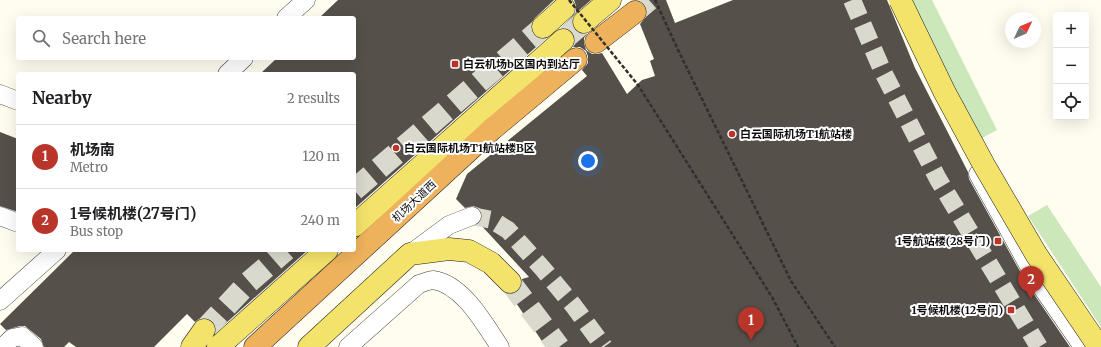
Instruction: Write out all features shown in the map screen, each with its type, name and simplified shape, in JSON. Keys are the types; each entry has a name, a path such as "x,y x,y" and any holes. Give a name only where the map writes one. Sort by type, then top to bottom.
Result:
{"highway":[{"path":"596,42 635,12"},
{"name":"机场大道西","path":"255,347 491,130 576,59"}],"main road":[{"path":"584,22 610,0"},
{"path":"900,0 945,93 984,165 1036,254 1099,347"},
{"path":"543,27 566,4"},
{"path":"356,224 563,40"},
{"path":"313,343 410,254 449,249 469,250 491,263 510,282"},
{"path":"218,347 325,252"}],"street":[{"path":"288,16 306,0"},
{"path":"890,0 912,47 984,186 1036,279 1083,347"},
{"path":"229,72 242,60"},
{"path":"0,94 16,100"},
{"path":"0,216 16,222"},
{"path":"410,254 449,225 472,216"},
{"path":"0,301 55,252"},
{"path":"348,347 419,284 432,280 443,283 469,303 500,347"},
{"path":"3,347 12,338 22,336 34,347"}],"path":[{"path":"655,0 679,52 792,281 835,347"},
{"path":"566,4 638,85 772,297 798,347"}],"green space":[{"path":"909,0 932,0 997,130 978,140"},
{"path":"1047,205 1101,287 1101,327 1028,216"}],"building":[{"name":"白云国际机场T1航站楼B区","path":"338,0 554,0 535,18 531,24 531,30 534,35 539,39 545,39 356,207 356,72 262,72 275,60 356,60 356,16 321,16"},
{"name":"白云国际机场T1航站楼","path":"574,0 591,0 572,18 572,25 579,34 587,34 584,38 586,50 592,54 602,53 627,94 642,80 655,76 650,61 654,59 640,24 646,17 647,10 645,4 637,0 666,0 675,23 733,0 887,0 915,68 968,172 969,179 1027,284 1070,347 546,347 510,294 514,294 519,291 522,286 522,279 529,277 479,223 482,217 482,212 479,208 473,206 465,208 456,199 467,174 587,76 582,70 588,63 586,51 580,47 573,47 575,44 575,38 573,32 567,28 561,28 576,12"},
{"path":"0,132 16,138 16,211 0,206"},
{"path":"73,252 306,252 216,332 215,325 211,320 205,318 199,319 195,322 187,314 154,347 76,347 69,342 64,347 44,347 41,339 25,326 6,330 0,324"}],"tunnel":[{"path":"635,12 649,0"},
{"path":"852,0 883,72 938,179 1039,347"},
{"path":"563,40 584,22"},
{"path":"356,188 543,27"},
{"path":"472,216 492,220 508,230 573,305 604,347"},
{"path":"204,330 249,282 284,252"},
{"path":"510,282 559,347"}],"place":[{"name":"白云机场b区国内到达厅","path":"455,64"},
{"name":"白云国际机场T1航站楼","path":"732,134"},
{"name":"白云国际机场T1航站楼B区","path":"396,148"},
{"name":"1号航站楼(28号门)","path":"998,241"},
{"name":"1号候机楼(27号门)","path":"1031,299"},
{"name":"1号候机楼(12号门)","path":"1011,310"},
{"name":"机场南","path":"751,340"}]}
